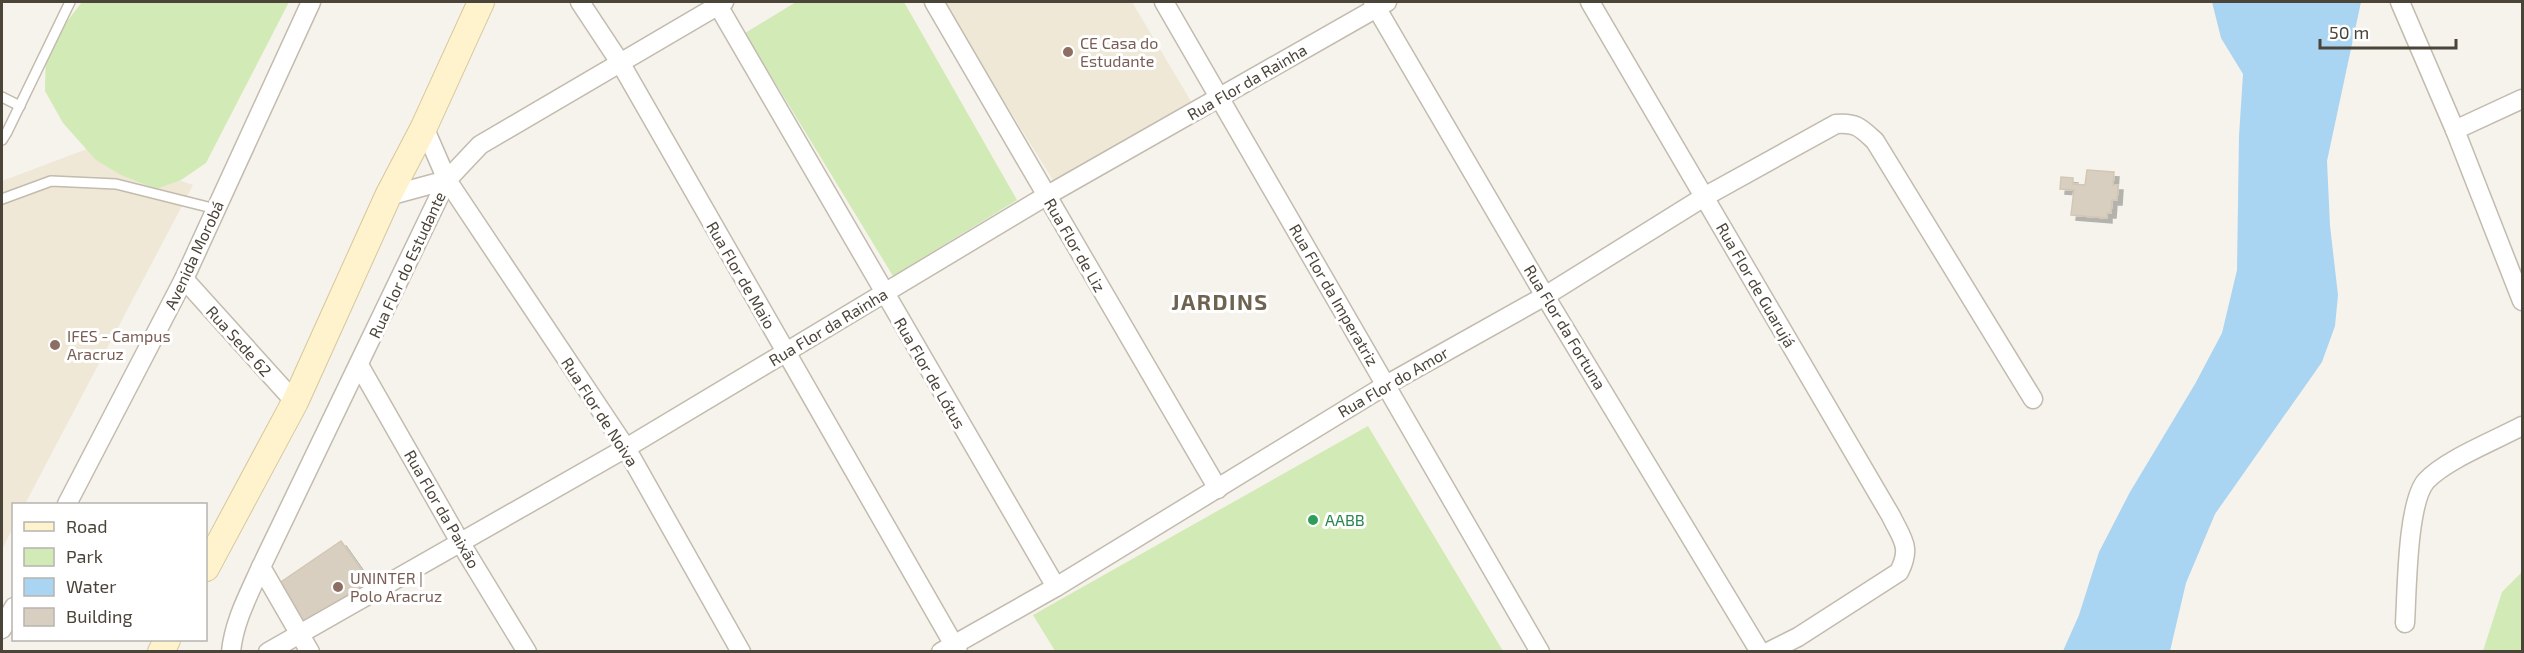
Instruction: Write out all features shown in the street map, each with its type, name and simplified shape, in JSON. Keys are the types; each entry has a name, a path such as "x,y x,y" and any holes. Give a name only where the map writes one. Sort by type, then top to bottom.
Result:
{"main road":[{"path":"207,566 295,402 388,196 424,128 481,2"}],"street":[{"name":"Avenida Morobá","path":"68,503 184,279 311,2"},
{"name":"Rua Flor de Maio","path":"580,2 621,64 951,649"},
{"name":"Rua Flor de Liz","path":"934,2 1218,489"},
{"name":"Rua Flor da Imperatriz","path":"1164,2 1540,651"},
{"name":"Rua Flor de Guarujá","path":"1590,2 1891,516 1905,551 1906,558 1899,572 1797,644"},
{"path":"2400,2 2455,130 2523,301"},
{"name":"Rua Flor do Estudante","path":"231,651 232,639 242,609 261,567 447,180 480,145 621,64 719,3"},
{"name":"Rua Flor de Lótus","path":"719,3 884,294 1056,587"},
{"name":"Rua Flor da Rainha","path":"268,651 626,448 1046,196 1220,98 1379,4"},
{"name":"Rua Flor da Fortuna","path":"1379,4 1545,296 1760,651"},
{"path":"2455,130 2523,99"},
{"name":"Rua Flor do Amor","path":"951,649 1386,385 1545,296 1704,197 1836,124 1850,123 1863,130 1875,141 2033,399"},
{"name":"Rua Flor de Noiva","path":"424,128 447,180 626,448 741,651"},
{"path":"388,196 447,180"},
{"name":"Rua Sede 62","path":"184,279 295,402"},
{"name":"Rua Flor da Paixão","path":"359,365 460,542 527,651"},
{"path":"2405,623 2412,523 2418,495 2424,483 2434,473 2458,459 2523,426"},
{"path":"261,567 310,651"},
{"path":"2,629 12,611"},
{"path":"1768,651 1797,644"}],"lane":[{"path":"2,140 69,2"},
{"path":"2,97 20,106"},
{"path":"2,199 51,182 117,184 216,208"}],"shaded area":[{"name":"CE Casa do Estudante","path":"942,2 1132,2 1192,103 1053,180"},
{"name":"IFES - Campus Aracruz","path":"87,149 193,185 26,503 12,503 12,529 2,550 2,181"}],"green space":[{"path":"82,2 289,2 206,163 181,180 156,189 121,175 96,160 63,123 45,91 46,49"},
{"path":"796,2 904,2 1017,200 893,276 745,33"},
{"name":"AABB","path":"1368,426 1503,651 1055,651 1033,615"},
{"path":"2522,572 2522,651 2483,651 2502,592"}],"water":[{"path":"2212,2 2361,2 2327,161 2330,226 2338,295 2335,326 2322,362 2215,514 2186,583 2170,651 2063,651 2079,615 2099,552 2130,492 2195,384 2222,333 2237,270 2239,136 2243,74 2221,38"}],"building":[{"path":"2087,170 2114,172 2113,185 2118,185 2117,200 2112,200 2111,213 2107,213 2107,218 2071,215 2074,190 2060,189 2061,177 2073,178 2073,184 2085,185"},
{"path":"341,541 370,582 301,624 278,584"}],"place":[{"name":"CE Casa do Estudante","path":"1068,52"},
{"name":"IFES - Campus Aracruz","path":"55,345"},
{"name":"AABB","path":"1313,520"},
{"name":"UNINTER | Polo Aracruz","path":"338,587"}],"district":[{"name":"JARDINS","path":"1220,302"}]}
